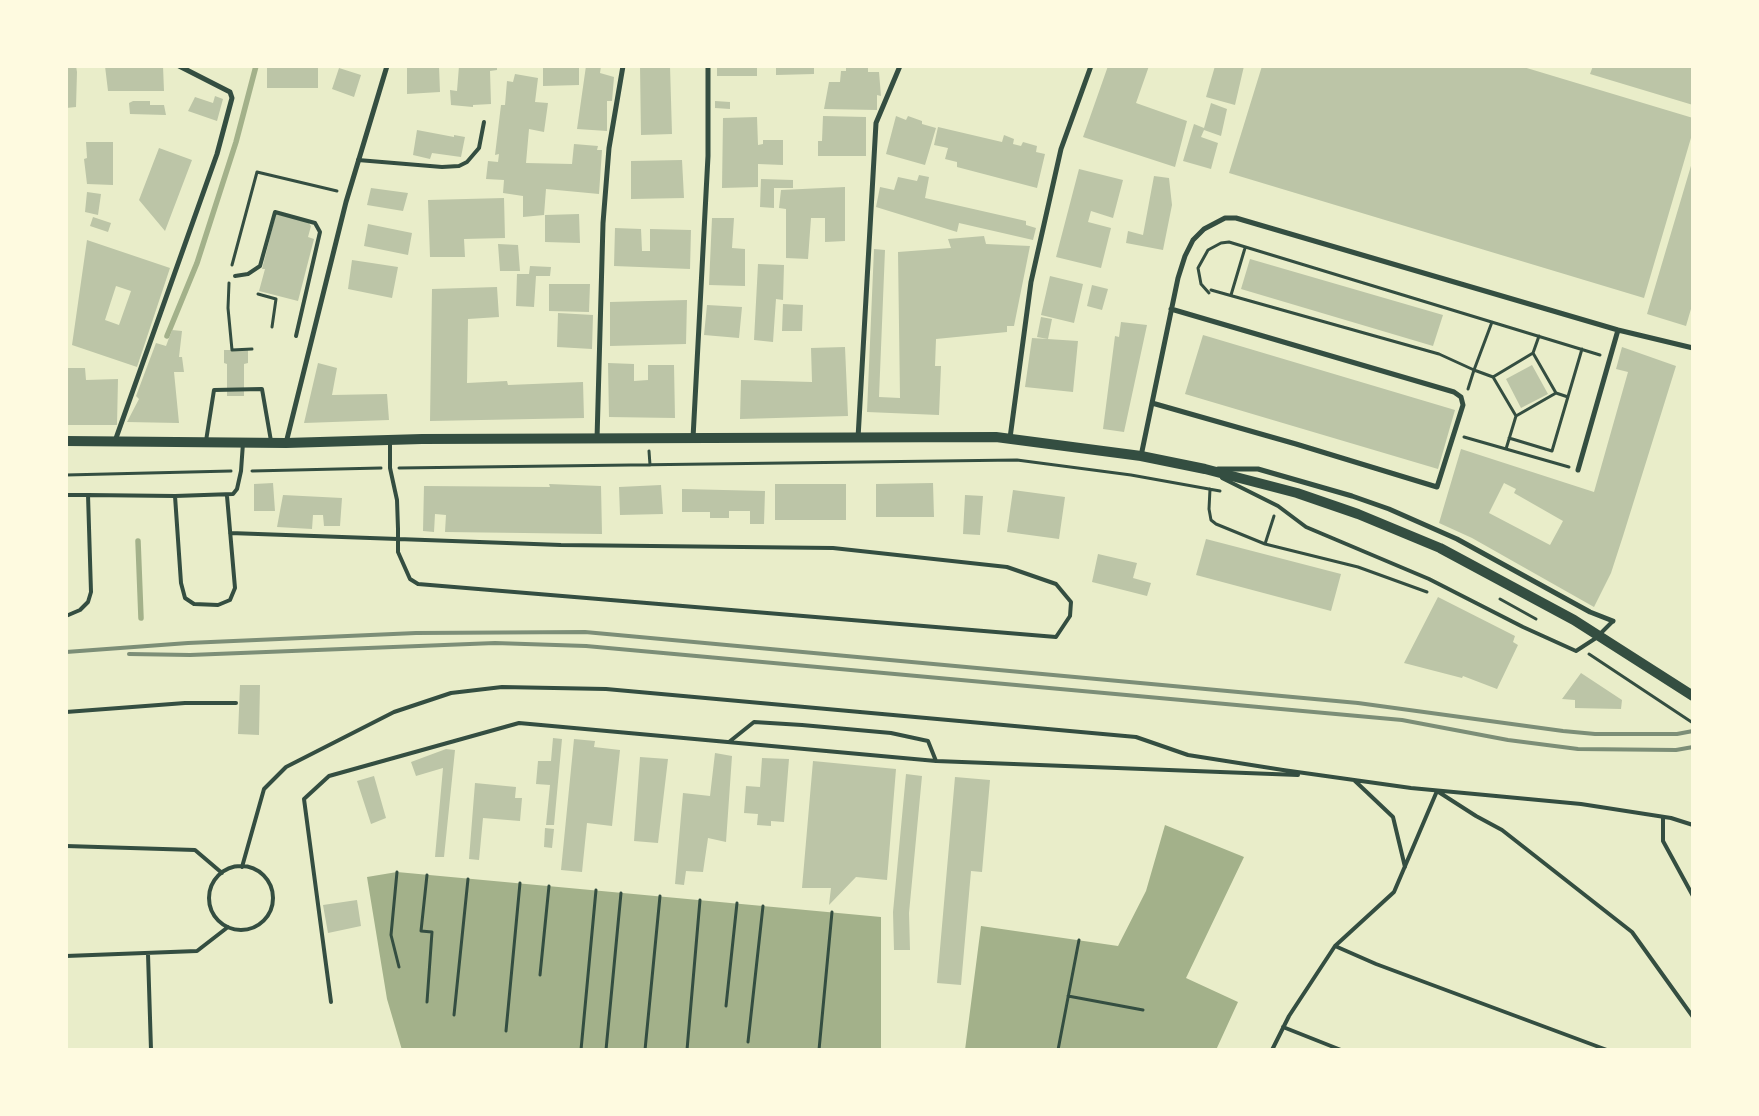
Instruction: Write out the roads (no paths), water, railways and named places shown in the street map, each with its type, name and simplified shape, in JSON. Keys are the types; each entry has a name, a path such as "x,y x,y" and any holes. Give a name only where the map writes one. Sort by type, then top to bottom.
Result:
{"main road":[{"path":"66,442 286,443 390,440 1010,438 1140,456 1205,469 1297,493 1358,514 1440,548 1574,620 1693,696"}],"street":[{"path":"115,441 217,154 232,98 230,92 179,66"},
{"path":"286,443 336,237 387,66"},
{"path":"597,439 603,223 609,148 623,66"},
{"path":"858,438 876,124 900,66"},
{"path":"1010,438 1031,282 1061,149 1091,66"},
{"path":"693,438 708,156 708,68"},
{"path":"1140,456 1178,278 1193,240 1216,222 1236,218 1618,330 1693,348"},
{"path":"1152,403 1437,487 1463,405 1461,397 1454,392 1171,309"},
{"path":"1578,470 1618,330"},
{"path":"1205,469 1258,469 1325,487 1389,509 1456,539 1590,612 1613,621"}],"lane":[{"path":"358,160 442,168 459,166 467,162 479,148 484,122"},
{"path":"235,276 248,274 260,266 275,212 315,223 320,232 296,336"},
{"path":"206,442 214,390 262,389 272,443"},
{"path":"230,533 398,539 611,546 833,548 1007,567 1056,584 1070,602 1070,616 1056,637 418,584 410,579 398,552 398,539 397,500 390,468 390,440"},
{"path":"66,495 227,496 234,494 241,471 243,442"},
{"path":"1205,469 1278,506 1306,528 1429,579 1523,627 1576,651 1596,638 1613,621"},
{"path":"66,616 80,610 88,602 91,592 88,495"},
{"path":"175,496 181,583 185,598 194,604 218,605 230,600 235,588 227,496"},
{"path":"242,867 264,789 286,767 394,712 451,693 502,687 624,690 1136,737 1188,755 1437,791 1581,804 1691,823"},
{"path":"66,712 185,703 236,703"},
{"path":"730,742 754,722 891,733 928,741 936,762"},
{"path":"331,1002 304,800 329,776 519,723 936,762 1320,775"},
{"path":"1354,780 1393,817 1405,867"},
{"path":"1272,1050 1283,1028 1335,946 1394,892 1437,791"},
{"path":"1437,791 1502,830 1632,932 1693,1017"},
{"path":"1663,817 1662,841 1693,896"},
{"path":"66,846 195,850 222,873"},
{"path":"242,867 253,869 262,874 272,892 273,902 265,920 247,930 228,927 219,921 212,912 209,902 210,891 214,881 231,868 242,867"},
{"path":"66,956 198,951 228,927"},
{"path":"1335,946 1376,964 1607,1050"},
{"path":"148,954 151,1050"},
{"path":"1283,1028 1341,1050"}],"waterway":[{"path":"167,336 197,263 236,142 256,66"},
{"path":"138,541 141,618"}],"railway":[{"path":"66,652 188,643 416,633 585,632 1358,703 1595,734 1677,734 1693,731"},
{"path":"129,654 190,655 495,643 586,646 1402,720 1508,740 1578,749 1676,750 1693,747"}]}
